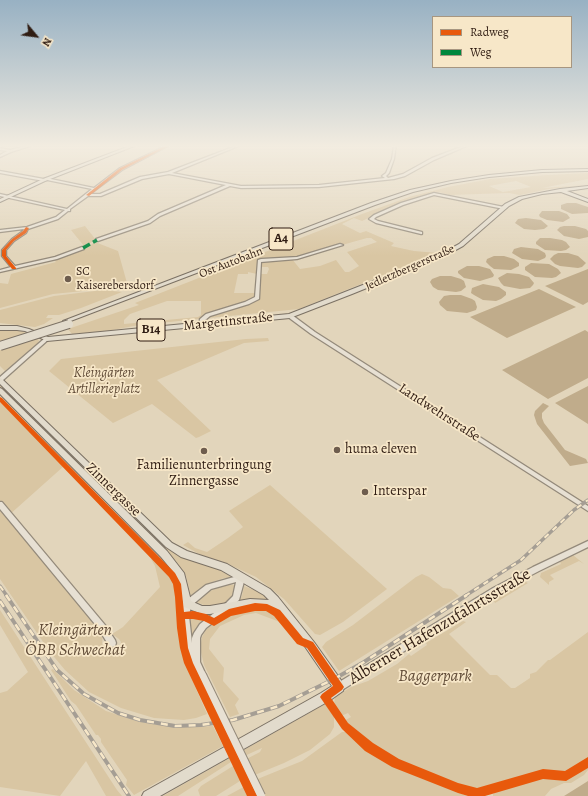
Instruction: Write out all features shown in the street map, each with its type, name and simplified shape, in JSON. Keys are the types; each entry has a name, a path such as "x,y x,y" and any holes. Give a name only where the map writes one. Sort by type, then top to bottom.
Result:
{"highway":[{"name":"Ost Autobahn","path":"67,323 393,197 450,182"},
{"name":"Ost Autobahn","path":"67,323 397,199 467,182"},
{"name":"A4","path":"0,342 67,323"},
{"name":"A4","path":"0,346 67,323"}],"main road":[{"path":"0,201 40,182"},
{"name":"Jedletzbergerstraße","path":"290,316 441,256 466,241 504,208 521,198 559,190 588,187"},
{"path":"573,195 572,192 579,188"},
{"path":"559,190 588,201"},
{"name":"Margetinstraße","path":"47,339 290,316"},
{"path":"0,328 17,328 28,330 47,339"},
{"name":"Zinnergasse","path":"0,380 169,545 184,554 224,567 267,592 310,645 339,687"},
{"name":"Zinnergasse","path":"0,390 164,554 179,573 187,604"},
{"path":"187,604 202,610 226,608 250,603 272,604 282,609"},
{"name":"Alberner Hafenzufahrtsstraße","path":"148,796 325,697 339,687"}],"street":[{"path":"57,182 96,189"},
{"path":"0,231 27,228 48,222 69,210 105,182"},
{"path":"88,195 100,195 131,182"},
{"path":"217,182 248,187 288,187 344,182"},
{"path":"97,240 149,222 159,215 230,185"},
{"path":"421,233 377,222 371,219 402,204 434,194 504,208"},
{"path":"0,195 69,210"},
{"path":"14,268 4,256 4,250 12,240 25,232 27,228"},
{"path":"201,325 202,320 208,316 247,303 256,298 259,261 297,258 341,245"},
{"path":"0,271 56,258 83,248"},
{"name":"Landwehrstraße","path":"290,316 313,333 588,509"},
{"path":"0,380 47,339"},
{"path":"0,504 102,627 112,643"},
{"name":"Alberner Hafenzufahrtsstraße","path":"339,687 506,584 588,544"},
{"path":"187,604 209,587 241,578 236,598 226,608 206,623 198,633 196,638 196,661"},
{"name":"Zinnergasse","path":"187,604 185,616 186,637 189,650 196,661 261,796"}],"green space":[{"path":"473,182 510,182 489,186 503,192 531,187 519,182 572,182 542,188 588,185 549,189 520,195 509,193 449,195 439,192 406,201 362,221 354,218 342,224 360,233 366,231 394,243 391,246 414,251 438,253 299,309 139,325 102,332 72,334 68,329 139,305 135,303 362,214 409,197","holes":["371,238 377,242 347,252 359,266 349,272 345,272 336,260 320,266 300,269 292,259","258,260 261,261 260,267 268,267 269,269 267,274 261,274 258,293 234,293 238,274 248,274 248,272 257,274","167,301 201,301 201,315 198,317 124,324 124,320 130,314"]},
{"path":"85,226 96,240 84,246 71,230"},
{"name":"SC Kaiserebersdorf","path":"95,242 118,251 127,283 122,288 53,294 0,308 0,283 8,284 11,274 56,262 54,260 79,250 82,251"},
{"path":"103,290 122,292 59,315 48,315 46,318 53,318 44,324 35,327 0,323 0,310 54,296"},
{"path":"0,330 22,331 39,340 38,343 5,371 0,366"},
{"name":"Kleingärten Artillerieplatz","path":"268,338 269,341 244,343 157,380 211,431 196,438 152,404 113,423 49,371 61,359 246,339"},
{"path":"0,383 165,545 225,571 232,578 224,578 209,583 191,597 186,576 176,561 0,387"},
{"name":"Kleingärten ÖBB Schwechat","path":"0,402 64,466 8,516 103,633 102,644 108,652 113,654 119,649 121,642 112,634 123,627 160,587 155,566 151,559 154,557 168,572 174,584 178,603 181,650 207,714 184,720 154,718 121,708 89,692 65,670 50,652 0,579"},
{"path":"270,485 387,589 343,622 320,635 315,634 284,599 256,577 226,563 201,555 183,545 188,542 195,548 207,552 228,538 243,527 229,511"},
{"path":"573,555 584,564 579,561 550,575 554,579 549,582 549,585 540,577 541,573 561,564 560,562"},
{"path":"422,574 429,577 443,588 451,589 459,596 339,671 322,647 326,642 353,625"},
{"path":"522,580 528,583 495,603 493,596"},
{"path":"235,585 235,591 228,601 222,605 208,607 197,602 208,592 222,586"},
{"path":"244,586 259,592 273,602 256,599 237,602 242,596"},
{"path":"253,607 263,608 278,615 293,635 290,635 280,622 256,613 244,615 220,626 210,639 209,649 224,668 223,681 239,699 235,705 239,714 230,717 204,665 200,648 202,637 206,630 217,620 228,614"},
{"path":"0,610 122,796 106,796 86,761 60,796 0,787 0,693 7,691 28,672 0,625"},
{"path":"192,610 202,614 212,615 194,632 191,645 189,623"},
{"name":"Baggerpark","path":"463,621 466,622 449,634 490,675 497,675 511,688 515,688 530,678 530,674 536,672 548,660 588,632 588,759 562,774 541,772 501,785 470,789 394,759 364,739 346,724 344,721 351,717 348,713 341,716 334,705 335,697 351,687 368,681 397,664 409,654 411,656 427,645 426,643"},
{"path":"53,669 74,690 106,711 137,721 159,725 192,727 213,726 223,746 134,795 126,785 127,780 101,742 101,739 98,735 96,735 76,705 71,701 51,670"},
{"path":"325,704 334,716 334,727 330,734 310,750 284,763 240,781 216,796 200,796 198,790 201,786 233,766 260,752 262,748 231,762 178,796 163,796"},
{"path":"342,732 346,732 370,751 391,764 467,796 227,796 260,778 302,761"},
{"path":"588,764 588,770 584,775 571,783 564,783 551,789 545,796 493,796 493,794 499,790 534,781 545,776 561,779 569,777"}],"shaded area":[{"path":"576,203 588,207 588,213 572,214 561,209 561,205"},
{"path":"542,211 559,211 567,214 570,218 563,222 547,220 540,217 539,215"},
{"path":"526,218 541,220 548,226 544,229 524,229 515,223 518,219"},
{"path":"564,226 575,226 586,229 588,231 588,237 579,239 564,236 557,230"},
{"path":"540,238 562,240 570,247 561,251 545,250 536,244"},
{"path":"521,247 538,249 545,253 546,256 538,261 522,259 512,253 514,249"},
{"path":"558,253 568,253 578,256 586,263 582,267 578,268 560,266 555,264 550,259"},
{"path":"494,256 504,256 514,259 519,263 519,266 511,270 494,269 486,262 487,259"},
{"path":"531,263 549,264 558,269 561,273 552,278 535,277 525,270 525,267"},
{"path":"467,266 479,266 490,269 494,275 493,277 480,281 464,278 458,273 458,271"},
{"path":"588,269 588,302 583,305 545,286"},
{"path":"507,273 529,277 534,283 530,288 520,289 504,286 498,278"},
{"path":"440,276 451,276 461,279 464,281 466,287 461,291 456,292 438,290 433,287 430,282 432,279"},
{"path":"483,284 499,287 506,292 506,295 496,301 483,300 471,293 472,288"},
{"path":"539,289 576,307 507,338 470,317"},
{"path":"461,295 472,299 475,301 477,307 476,310 467,313 447,311 440,305 439,302 444,296"},
{"path":"585,330 588,332 588,378 548,399 502,370"},
{"path":"588,386 588,424 555,403"},
{"path":"543,403 549,406 542,413 544,423 565,450 586,459 588,463 570,466 537,424 534,415 535,411"},
{"path":"588,781 588,796 564,796"}],"railway":[{"path":"465,596 521,560 574,510 588,500"},
{"path":"0,586 7,596"},
{"path":"6,595 57,670 84,694 118,713 140,720 175,726 201,725 233,720 279,706 334,679 364,662 467,595"},
{"path":"0,601 129,796"}],"marked path":[{"path":"83,248 97,240"}],"cycle path":[{"path":"88,195 104,182"},
{"path":"14,268 4,256 4,250 13,240 25,232 27,228"},
{"path":"0,399 172,575 177,584 184,648 189,663 252,796"},
{"path":"181,616 193,615 206,618 214,622 229,613 255,607 267,608 277,613 300,641 310,645 339,687 325,697 345,726 369,747 396,763 458,788 477,793 543,774 566,776 588,762"}],"place":[{"name":"SC Kaiserebersdorf","path":"68,279"},
{"name":"huma eleven","path":"337,450"},
{"name":"Familienunterbringung Zinnergasse","path":"204,451"},
{"name":"Interspar","path":"365,492"}]}
